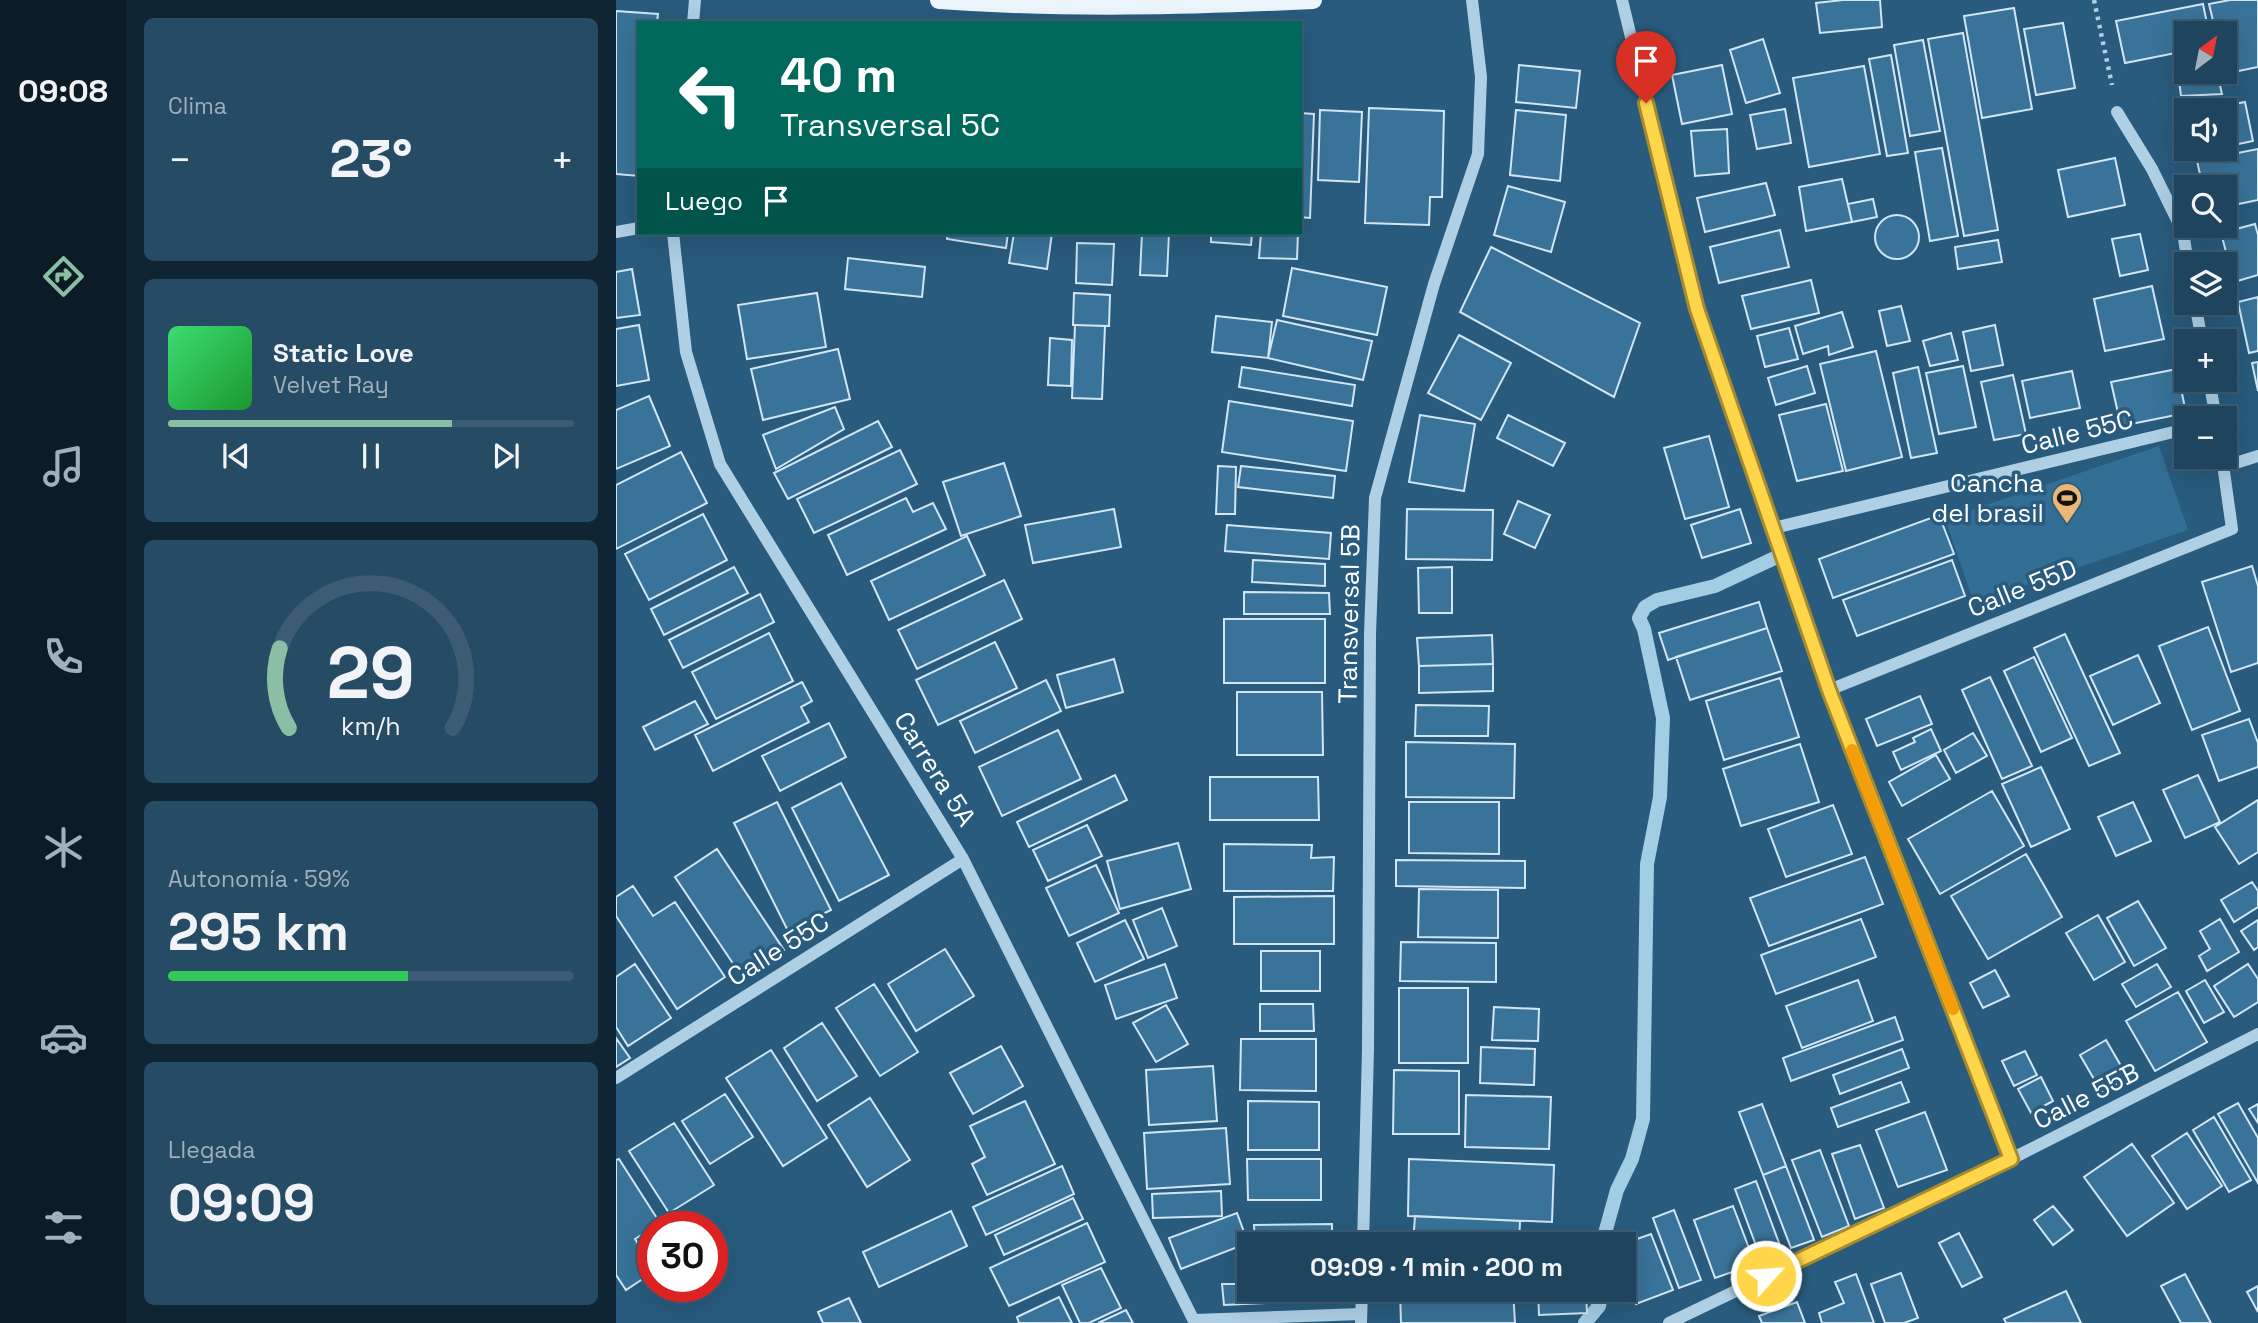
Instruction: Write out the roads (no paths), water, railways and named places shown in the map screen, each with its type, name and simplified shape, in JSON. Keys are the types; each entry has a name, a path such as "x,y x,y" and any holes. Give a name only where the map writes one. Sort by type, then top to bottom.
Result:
{"main road":[{"path":"939,0 1007,5 1188,5 1313,0"}],"street":[{"path":"693,21 695,0"},
{"name":"Transversal 5B","path":"1363,1232 1368,1049 1370,634 1376,498 1434,284 1478,155 1481,77 1472,0"},
{"path":"1622,0 1697,309 1829,690 2011,1159"},
{"path":"2117,112 2152,169 2183,232 2186,252"},
{"path":"616,232 637,228"},
{"name":"Carrera 5A","path":"673,235 686,352 720,464 963,859 1194,1322"},
{"name":"Calle 55C","path":"1774,528 2174,432"},
{"path":"2237,460 2258,456"},
{"name":"Calle 55D","path":"1829,690 2232,529 2223,469"},
{"name":"Calle 55C","path":"616,1078 963,859"},
{"name":"Calle 55B","path":"1669,1323 2011,1159 2258,1034"},
{"path":"1194,1322 1361,1319"}],"waterway":[{"path":"1605,1232 1617,1190 1632,1159 1643,1119 1647,864 1660,797 1663,718 1644,629 1639,618 1645,607 1657,600 1715,586 1783,554"},
{"path":"1585,1323 1600,1302"}],"place":[{"name":"Cancha del brasil","path":"2067,525"}]}
